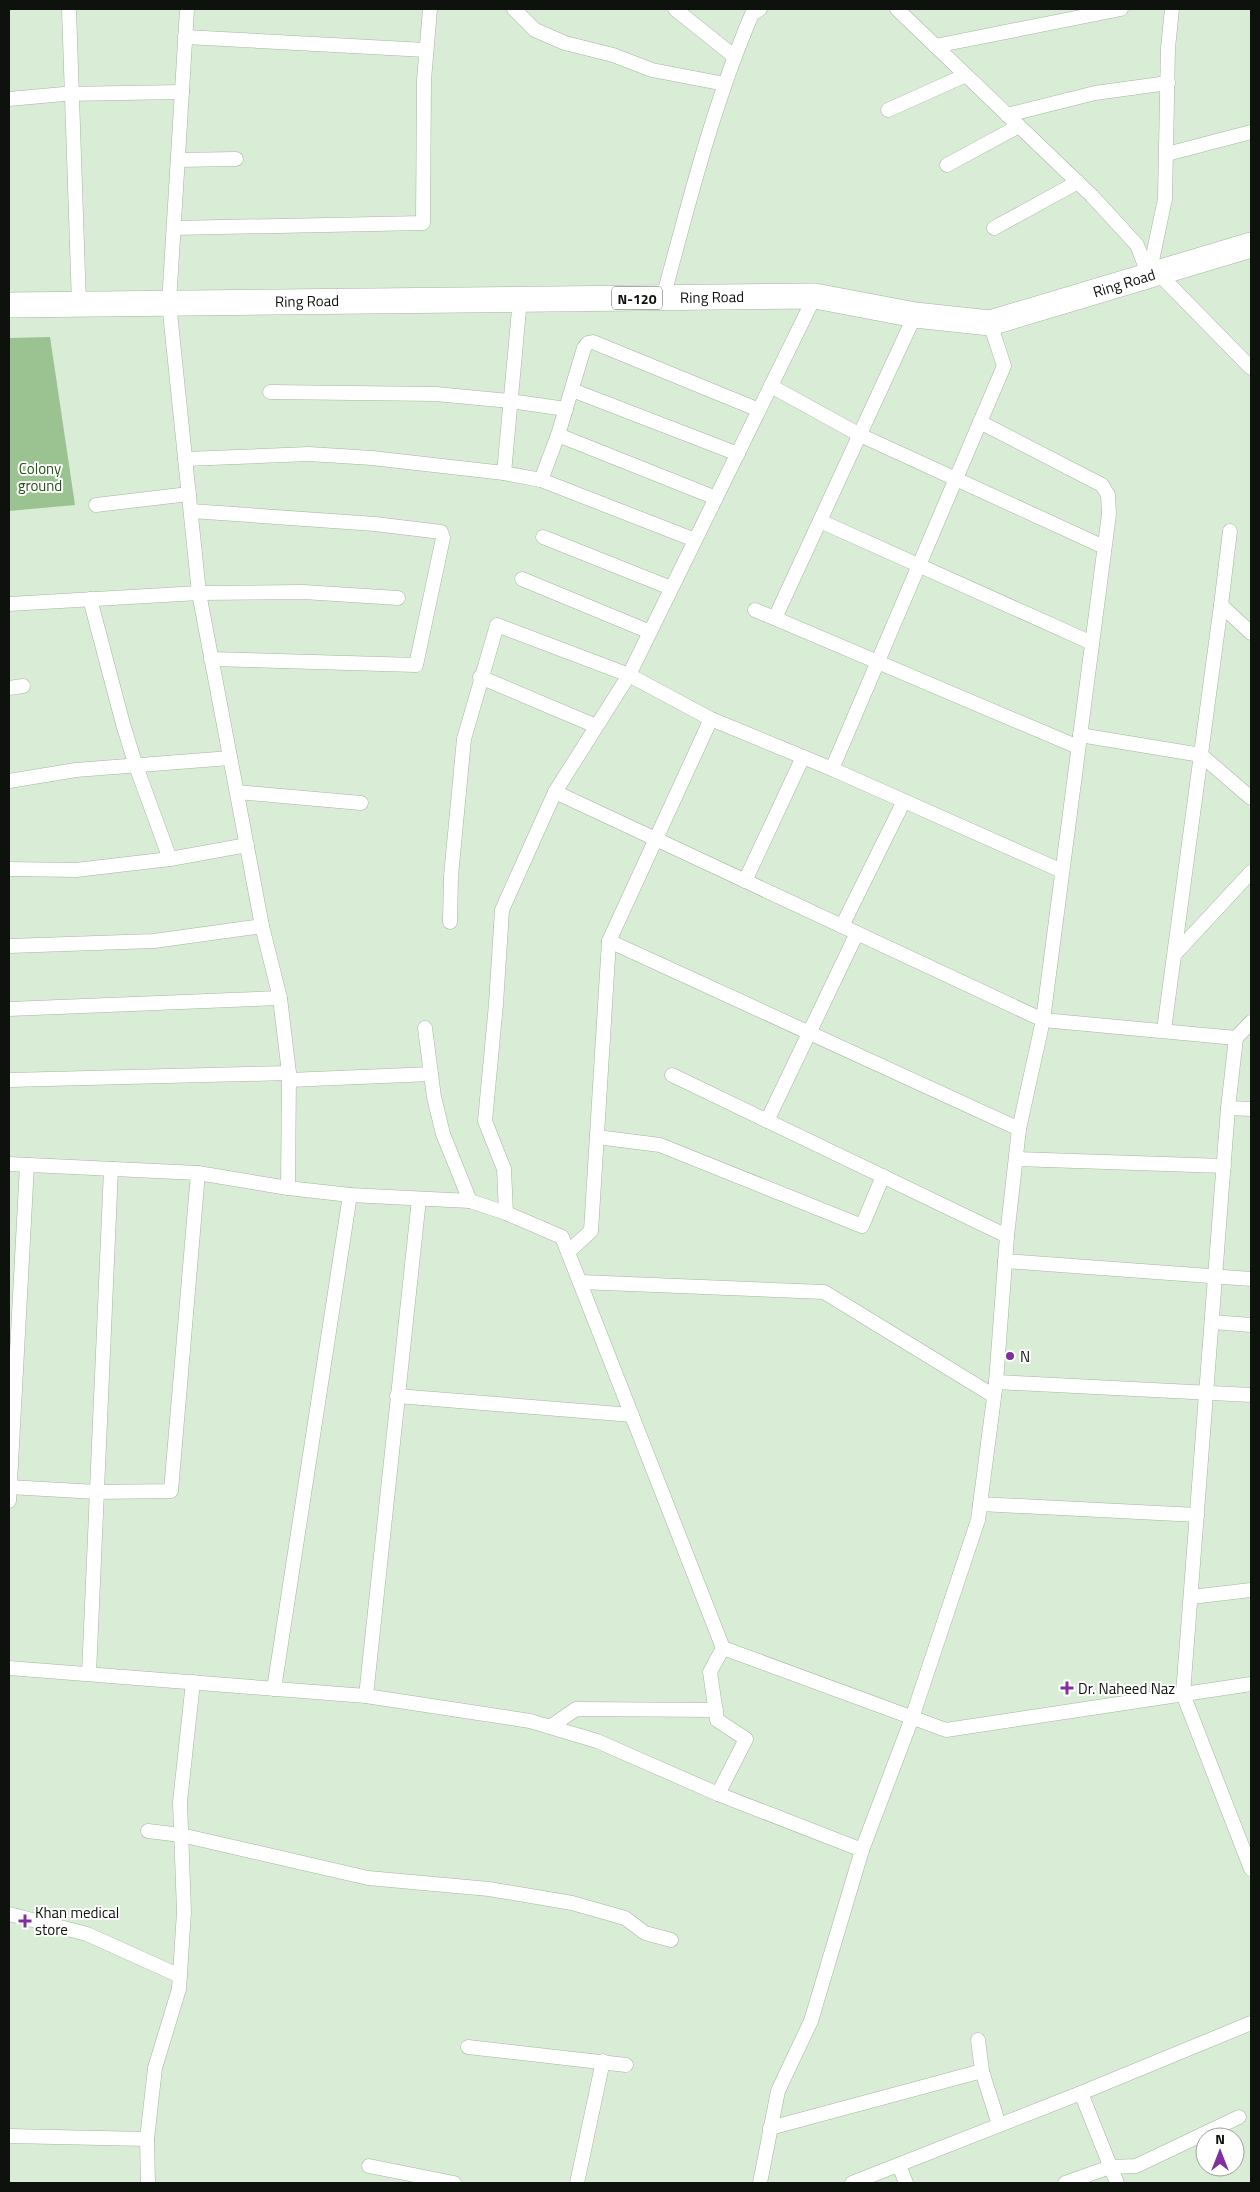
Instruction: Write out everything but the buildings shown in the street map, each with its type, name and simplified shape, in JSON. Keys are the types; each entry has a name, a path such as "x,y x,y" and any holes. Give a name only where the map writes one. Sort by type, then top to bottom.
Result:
{"highway":[{"name":"Ring Road","path":"9,305 816,296 915,315 990,323 1251,246"}],"street":[{"path":"69,9 79,304"},
{"path":"187,9 169,303 199,593 262,926 280,998 289,1076 288,1188"},
{"path":"174,228 423,223 424,80 430,9"},
{"path":"514,9 534,30 565,43 614,55 652,70 725,84"},
{"path":"676,9 735,57"},
{"path":"663,298 699,166 725,84 752,14 760,9"},
{"path":"897,9 1078,182 1137,244 1154,274 1246,355 1251,368"},
{"path":"935,46 1121,9"},
{"path":"1154,274 1165,199 1172,9"},
{"path":"185,37 426,50"},
{"path":"888,110 966,75"},
{"path":"1007,114 1095,93 1168,83"},
{"path":"9,99 72,94 182,92"},
{"path":"947,165 1019,126"},
{"path":"1167,154 1251,132"},
{"path":"178,160 236,159"},
{"path":"994,228 1078,182"},
{"path":"506,1213 504,1169 484,1121 496,1004 502,910 555,792 629,675 816,296"},
{"path":"504,473 520,299"},
{"path":"775,618 915,315"},
{"path":"832,769 1004,366 990,323"},
{"path":"541,480 566,410 584,348 588,343 593,342 759,410"},
{"path":"771,386 860,434 955,480 1104,547"},
{"path":"572,390 738,454"},
{"path":"270,392 436,394 510,401 566,410"},
{"path":"760,2183 778,2091 811,2020 862,1850 912,1718 978,1520 995,1389 1007,1236 1019,1129 1043,1020 1109,514 1108,495 1102,485 980,422"},
{"path":"558,434 716,498"},
{"path":"185,459 309,454 372,458 504,473 541,480 695,540"},
{"path":"96,505 189,494"},
{"path":"190,511 376,524 441,532 443,538 416,665 211,658"},
{"path":"820,521 918,567 1092,643"},
{"path":"1164,1030 1230,531"},
{"path":"543,538 671,588"},
{"path":"522,579 650,632"},
{"path":"9,604 199,593 303,592 398,598"},
{"path":"90,600 122,724 170,859"},
{"path":"1221,605 1251,634"},
{"path":"755,610 1079,741 1201,755 1251,798"},
{"path":"450,922 450,876 464,739 480,677 497,625 629,675 711,719 832,769 1062,871"},
{"path":"480,677 596,726"},
{"path":"9,688 23,686"},
{"path":"568,1252 591,1231 609,940 711,719"},
{"path":"745,880 803,757"},
{"path":"9,780 76,770 230,758"},
{"path":"236,792 360,803"},
{"path":"555,792 1043,1020 1236,1038"},
{"path":"842,926 904,801"},
{"path":"9,869 76,870 170,859 247,845"},
{"path":"1175,954 1251,872"},
{"path":"9,946 154,941 262,926"},
{"path":"767,1121 856,933"},
{"path":"609,940 1019,1129"},
{"path":"9,1010 280,998"},
{"path":"1251,1022 1236,1038 1228,1108 1183,1694 1251,1869"},
{"path":"425,1028 434,1096 443,1134 470,1201"},
{"path":"9,1080 431,1074"},
{"path":"672,1075 1007,1236"},
{"path":"1228,1108 1251,1109"},
{"path":"597,1138 660,1145 862,1226 883,1176"},
{"path":"1016,1159 1224,1166"},
{"path":"9,1164 198,1174 288,1188 350,1195 470,1201 506,1213 562,1237 723,1648 946,1730 1251,1684"},
{"path":"26,1165 9,1492 171,1491 198,1174"},
{"path":"89,1674 111,1169"},
{"path":"274,1689 350,1195"},
{"path":"366,1696 419,1199"},
{"path":"1005,1261 1251,1279"},
{"path":"580,1282 824,1292 995,1389 1251,1395"},
{"path":"1212,1322 1251,1324"},
{"path":"397,1396 632,1415"},
{"path":"980,1504 1197,1514"},
{"path":"1190,1597 1251,1590"},
{"path":"718,1794 746,1739 717,1720 710,1672 723,1648"},
{"path":"9,1668 366,1696 530,1721 597,1741 718,1794 862,1850"},
{"path":"148,2183 147,2139 155,2068 179,1989 184,1912 180,1802 193,1682"},
{"path":"550,1727 576,1709 716,1710"},
{"path":"148,1830 181,1835 368,1878 489,1888 572,1903 625,1918 645,1933 670,1940"},
{"path":"9,1914 87,1934 180,1976"},
{"path":"852,2183 1082,2093 1251,2023"},
{"path":"978,2040 982,2071 999,2125"},
{"path":"468,2047 626,2065"},
{"path":"577,2183 603,2062"},
{"path":"770,2128 982,2071"},
{"path":"1082,2093 1117,2183"},
{"path":"1065,2183 1110,2167 1136,2166 1239,2117"},
{"path":"9,2136 147,2139"},
{"path":"899,2165 906,2183"},
{"path":"369,2166 423,2180 454,2183"}],"green space":[{"name":"Colony ground","path":"50,337 75,505 9,511 9,338"}],"place":[{"name":"N","path":"1010,1356"},
{"name":"Dr. Naheed Naz","path":"1067,1688"},
{"name":"Khan medical store","path":"25,1921"}]}
